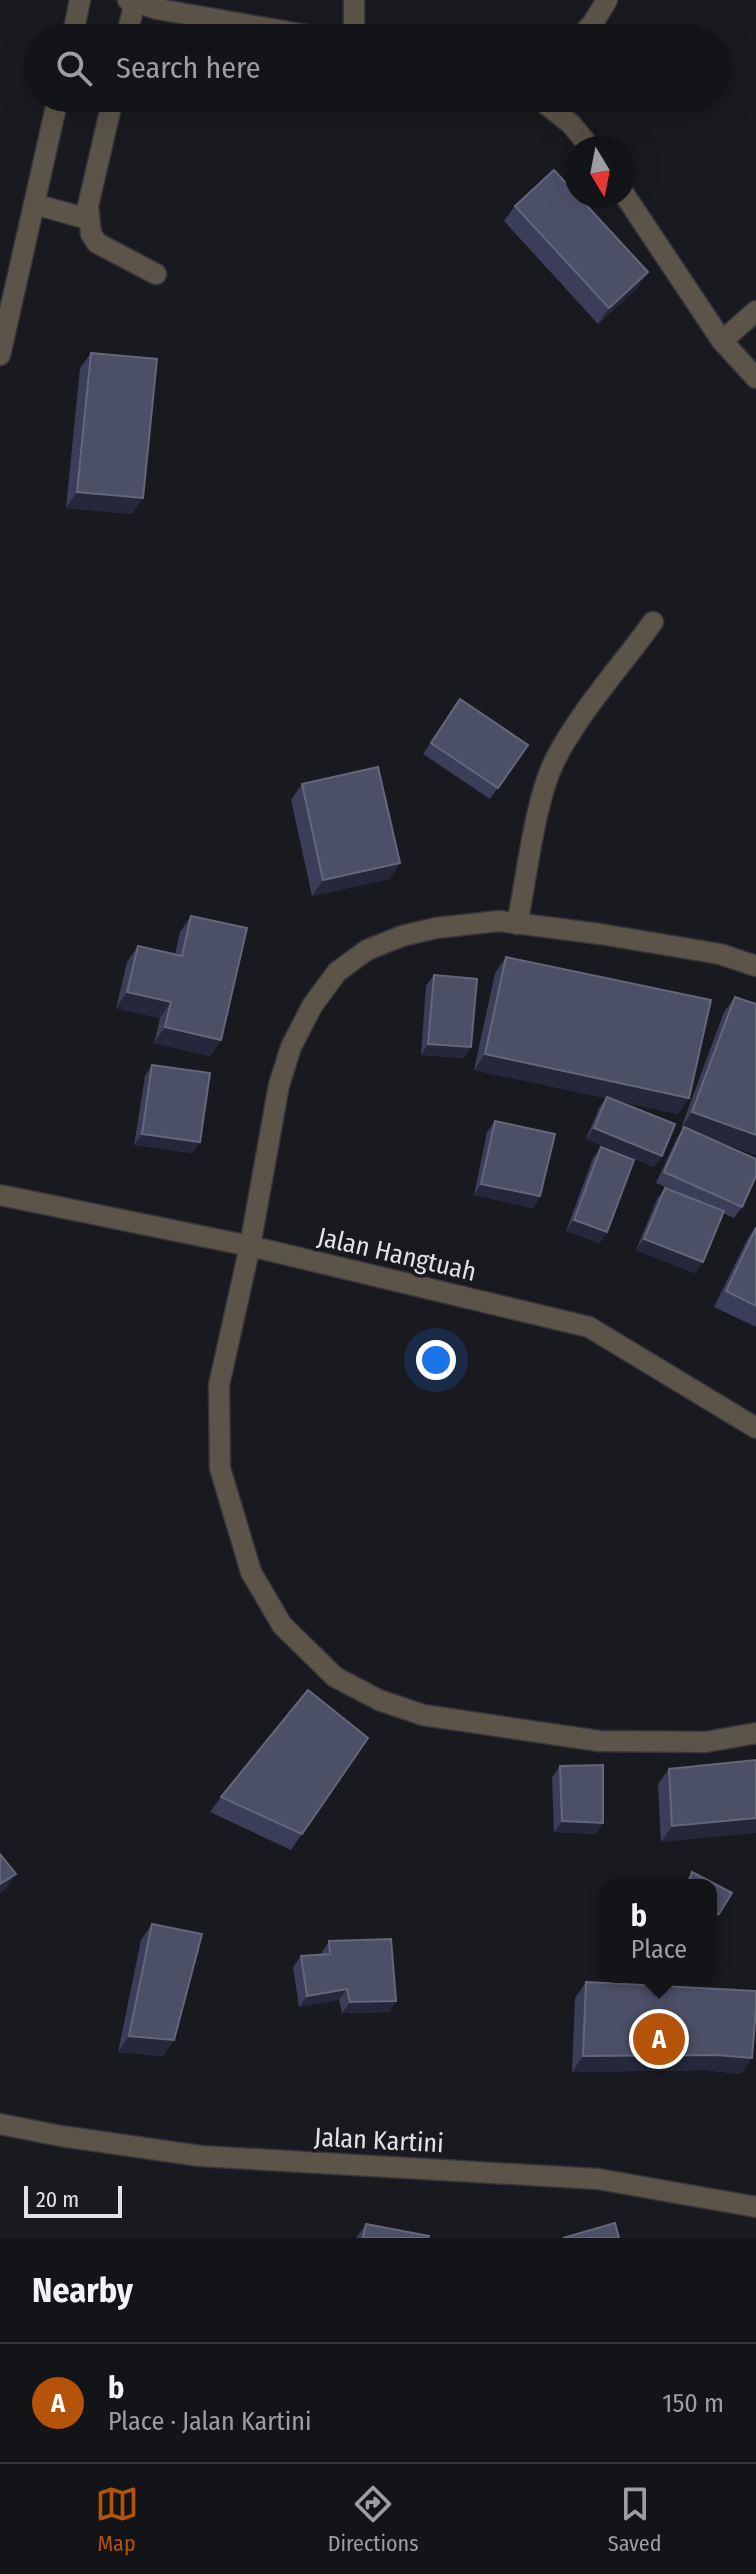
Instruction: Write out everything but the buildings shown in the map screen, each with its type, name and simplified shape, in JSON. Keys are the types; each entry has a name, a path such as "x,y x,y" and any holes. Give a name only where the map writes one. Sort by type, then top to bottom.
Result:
{"street":[{"path":"75,24 80,0"},
{"path":"354,0 354,24"},
{"path":"592,24 607,0"},
{"path":"128,24 131,1 157,9 243,24"},
{"path":"0,355 55,112"},
{"path":"110,112 88,206 91,234 97,243 156,274"},
{"path":"556,112 581,136"},
{"path":"34,204 88,219"},
{"path":"633,208 722,341 756,378"},
{"path":"722,341 756,311"},
{"path":"517,924 542,800 553,765 566,739 653,622"},
{"path":"756,966 720,954 499,921 436,928 402,936 367,950 337,972 312,1006 291,1047 279,1085 250,1246 219,1385 220,1468 251,1572 282,1625 335,1677 379,1700 423,1715 599,1741 706,1742 756,1733"},
{"name":"Jalan Hangtuah","path":"0,1195 250,1246 589,1327 756,1428"},
{"name":"Jalan Kartini","path":"0,2124 200,2156 598,2179 756,2207"}],"place":[{"name":"b","path":"659,2039"}]}
